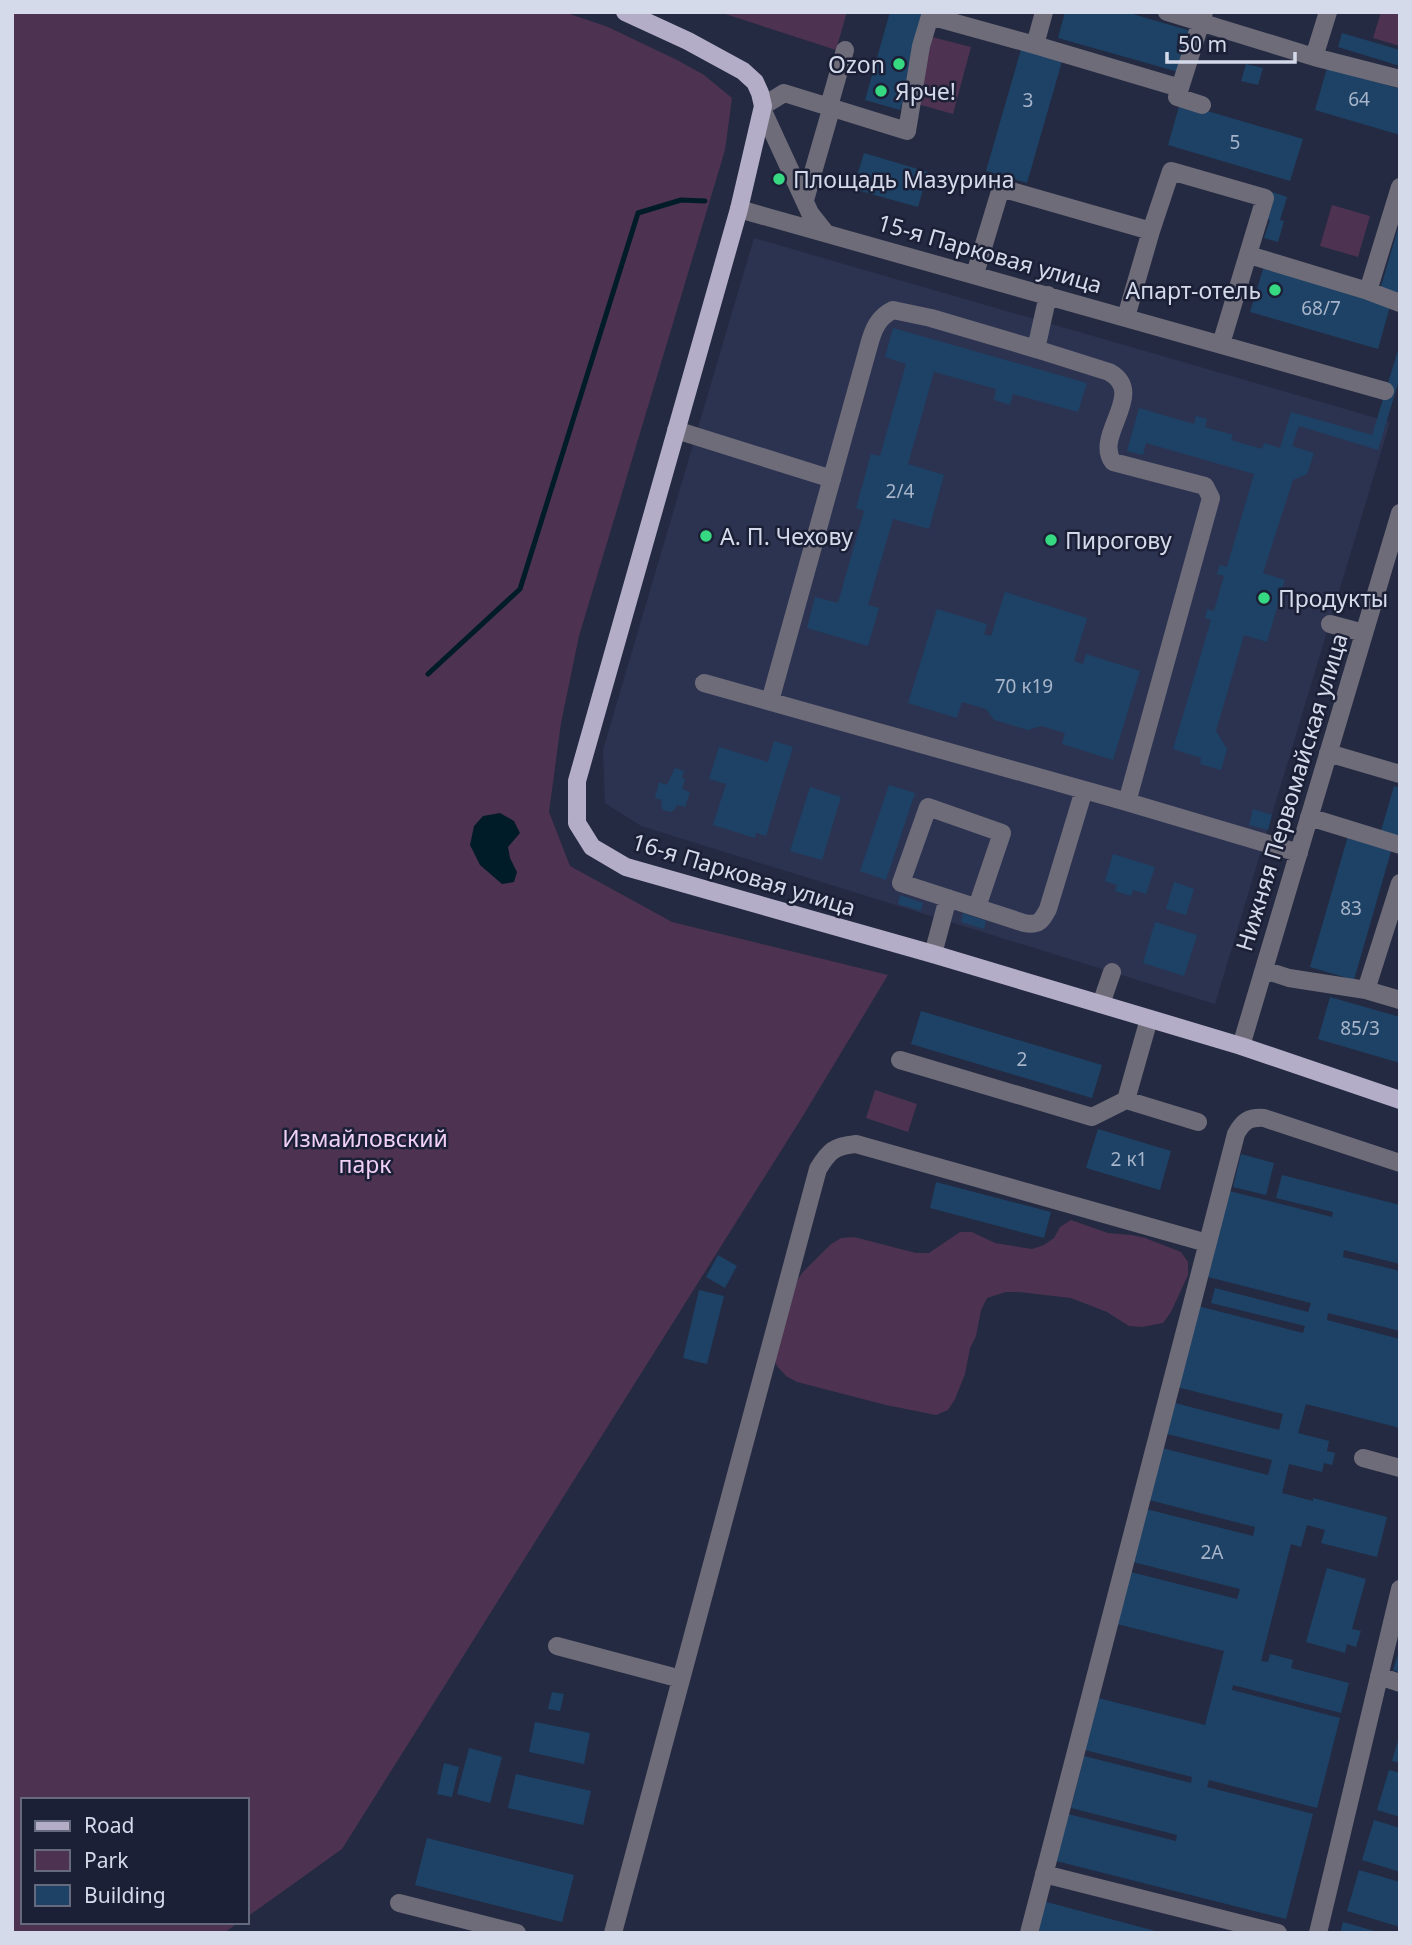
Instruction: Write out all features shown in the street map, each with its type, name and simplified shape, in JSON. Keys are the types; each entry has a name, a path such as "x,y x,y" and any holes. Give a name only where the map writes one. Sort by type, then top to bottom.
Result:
{"main road":[{"path":"625,12 688,41 743,71 755,82 763,109"},
{"name":"16-я Парковая улица","path":"763,109 739,209 577,781 578,823 592,847 626,867 933,954 1241,1046 1400,1100"}],"street":[{"path":"1035,45 1044,12"},
{"path":"1167,12 1202,17 1314,57 1400,79"},
{"path":"1314,57 1328,12"},
{"path":"825,232 810,213 763,109 784,93 907,131 921,46 930,16 1180,88"},
{"path":"1202,17 1177,97 1202,105"},
{"path":"1001,45 1035,45"},
{"path":"804,200 830,113 829,106 845,50"},
{"path":"1126,317 1171,171 1265,198 1221,344"},
{"path":"1368,291 1400,187"},
{"path":"975,274 1001,188 1151,231"},
{"name":"15-я Парковая улица","path":"739,209 1393,393"},
{"path":"1249,255 1400,303"},
{"path":"1036,349 1048,295"},
{"path":"770,701 873,331 883,315 892,310 918,315 1109,372 1120,380 1124,395 1109,450 1113,462 1205,486 1211,498 1127,802"},
{"path":"676,430 832,479"},
{"name":"Нижняя Первомайская улица","path":"1241,1046 1400,513"},
{"path":"1330,624 1364,633"},
{"path":"704,683 1299,853"},
{"path":"1328,752 1400,774"},
{"path":"977,907 1002,833 928,807 901,883 1024,923 1036,924 1048,909 1084,790"},
{"path":"1309,817 1400,845"},
{"path":"1366,990 1400,883"},
{"path":"933,954 948,898"},
{"path":"1264,970 1289,978 1366,990 1400,1000"},
{"path":"1101,1004 1112,972"},
{"path":"1126,1100 1149,1019"},
{"path":"900,1060 1092,1117 1126,1100 1198,1122"},
{"path":"1029,1933 1236,1134 1242,1123 1253,1117 1264,1118 1400,1163"},
{"path":"613,1933 818,1169 828,1153 841,1145 856,1144 1207,1242"},
{"path":"1363,1458 1400,1468"},
{"path":"1318,1933 1400,1589"},
{"path":"556,1646 681,1679"},
{"path":"1379,1676 1400,1683"},
{"path":"1044,1874 1278,1933"},
{"path":"399,1903 517,1933"}],"shaded area":[{"path":"754,238 1390,422 1215,1004 641,826 605,803 603,750"},
{"path":"500,813 514,821 520,833 508,847 517,872 514,882 502,884 480,865 470,845 474,826 483,816"}],"green space":[{"name":"Измайловский парк","path":"12,12 564,12 608,27 677,60 704,75 732,98 725,150 579,636 561,723 549,812 570,866 672,922 888,975 801,1119 342,1849 248,1916 248,1798 21,1798 21,1924 236,1924 224,1933 12,1933"},
{"path":"719,12 847,12 836,50"},
{"path":"1381,12 1400,12 1400,46 1373,38"},
{"path":"932,37 971,47 953,114 914,103"},
{"path":"1332,205 1370,216 1358,257 1320,246"},
{"path":"875,1090 917,1104 908,1132 866,1118"},
{"path":"1071,1220 1108,1233 1145,1238 1181,1252 1188,1262 1188,1275 1163,1323 1142,1327 1129,1326 1107,1312 1071,1298 1006,1292 987,1298 955,1399 948,1410 936,1415 797,1382 786,1376 777,1366 773,1354 796,1282 830,1245 841,1238 854,1237 916,1253 929,1253 960,1232 972,1232 995,1243 1032,1249 1054,1238 1060,1227"}],"building":[{"path":"890,12 928,12 900,110 865,100"},
{"path":"1065,12 1126,12 1194,32 1182,73 1058,38"},
{"path":"1342,33 1400,50 1400,66 1338,47"},
{"path":"1022,46 1063,58 1027,183 986,171"},
{"path":"1246,64 1263,68 1258,85 1241,81"},
{"path":"1327,68 1400,89 1400,135 1315,110"},
{"path":"1180,103 1303,139 1290,181 1168,145"},
{"path":"864,153 928,172 918,207 853,189"},
{"path":"1272,192 1287,197 1280,220 1284,221 1278,242 1264,238 1270,220 1264,218"},
{"path":"1400,225 1400,296 1380,290"},
{"path":"1264,266 1391,303 1378,349 1250,312"},
{"path":"893,328 1087,383 1078,412 1013,394 1010,405 994,400 996,389 934,372 908,464 944,475 929,529 893,519 868,605 879,608 868,646 807,628 815,597 838,603 864,511 856,508 871,454 880,456 906,364 885,357"},
{"path":"1400,344 1400,377 1378,450 1299,426 1292,446 1314,453 1307,474 1293,480 1263,573 1285,580 1267,642 1244,635 1216,731 1227,749 1221,770 1200,764 1201,758 1173,749 1211,620 1205,618 1207,609 1214,611 1224,576 1217,574 1220,565 1227,567 1254,474 1146,443 1143,455 1127,451 1139,408 1194,424 1196,416 1207,419 1205,427 1233,435 1231,440 1262,449 1264,443 1280,448 1291,412 1372,435"},
{"path":"1005,592 1087,618 1074,661 1083,664 1086,654 1140,671 1113,760 1062,744 1065,733 1041,726 1028,730 994,720 986,709 962,702 957,718 908,703 937,609 987,624 984,634 991,636"},
{"path":"774,741 793,747 766,836 756,833 755,838 713,825 726,784 709,779 719,747 768,762"},
{"path":"675,768 684,771 682,789 690,792 685,807 677,805 671,812 663,810 662,800 655,798 659,782 667,785"},
{"path":"889,785 915,793 886,880 860,871"},
{"path":"1394,786 1400,788 1400,836 1381,831"},
{"path":"810,787 841,797 822,860 790,851"},
{"path":"1253,809 1272,815 1268,830 1249,825"},
{"path":"1348,836 1392,848 1354,980 1310,967"},
{"path":"1113,854 1155,867 1146,894 1133,890 1131,896 1115,891 1117,885 1105,881"},
{"path":"1174,882 1194,889 1186,915 1166,909"},
{"path":"900,895 923,903 921,911 898,904"},
{"path":"963,913 986,921 984,929 961,922"},
{"path":"1155,922 1197,935 1184,976 1143,963"},
{"path":"1330,997 1400,1017 1400,1063 1318,1039"},
{"path":"921,1011 1102,1065 1092,1098 911,1044"},
{"path":"1098,1129 1171,1151 1160,1190 1086,1168"},
{"path":"1241,1154 1274,1163 1266,1195 1233,1187"},
{"path":"1282,1175 1400,1205 1400,1264 1344,1250 1343,1257 1400,1271 1400,1331 1328,1313 1327,1320 1400,1339 1400,1428 1306,1404 1298,1433 1329,1441 1327,1451 1335,1453 1332,1465 1324,1463 1322,1472 1289,1464 1282,1493 1387,1517 1377,1557 1321,1543 1325,1530 1307,1525 1301,1547 1291,1544 1261,1661 1268,1662 1270,1654 1293,1660 1291,1668 1349,1683 1341,1713 1233,1685 1232,1690 1340,1718 1317,1808 1209,1780 1207,1787 1313,1814 1286,1919 1056,1861 1068,1814 1176,1841 1177,1835 1071,1808 1084,1756 1191,1783 1192,1777 1085,1750 1098,1698 1205,1725 1224,1651 1117,1624 1131,1572 1237,1599 1240,1589 1133,1562 1146,1509 1253,1536 1255,1527 1149,1500 1162,1448 1268,1475 1272,1460 1167,1434 1175,1403 1279,1430 1283,1414 1177,1387 1198,1306 1303,1333 1305,1326 1211,1303 1215,1288 1308,1312 1311,1303 1208,1277 1229,1191 1332,1217 1333,1212 1276,1198"},
{"path":"936,1182 1051,1212 1044,1238 930,1208"},
{"path":"718,1255 737,1266 725,1288 706,1277"},
{"path":"699,1290 724,1296 707,1364 683,1358"},
{"path":"1327,1568 1366,1579 1352,1629 1361,1631 1356,1647 1347,1644 1345,1653 1306,1642"},
{"path":"1400,1651 1400,1673 1393,1670"},
{"path":"552,1692 564,1694 560,1711 548,1709"},
{"path":"535,1722 590,1733 584,1764 529,1752"},
{"path":"1400,1737 1400,1763 1392,1761"},
{"path":"469,1748 502,1757 490,1803 457,1794"},
{"path":"444,1763 459,1767 452,1797 437,1794"},
{"path":"1389,1770 1400,1773 1400,1817 1377,1810"},
{"path":"516,1774 591,1791 583,1825 508,1808"},
{"path":"1374,1820 1400,1828 1400,1872 1362,1860"},
{"path":"427,1838 574,1875 562,1922 415,1885"},
{"path":"1359,1870 1400,1882 1400,1927 1347,1911"},
{"path":"1043,1901 1159,1932 1159,1933 1034,1933"},
{"path":"1343,1922 1378,1932 1378,1933 1340,1933"}],"waterway":[{"path":"428,674 520,589 638,213 681,200 705,201"}],"place":[{"name":"Ozon","path":"899,64"},
{"name":"Ярче!","path":"881,91"},
{"name":"Площадь Мазурина","path":"779,179"},
{"name":"Апарт-отель","path":"1275,290"},
{"name":"А. П. Чехову","path":"706,536"},
{"name":"Пирогову","path":"1051,540"},
{"name":"Продукты","path":"1264,598"}]}
